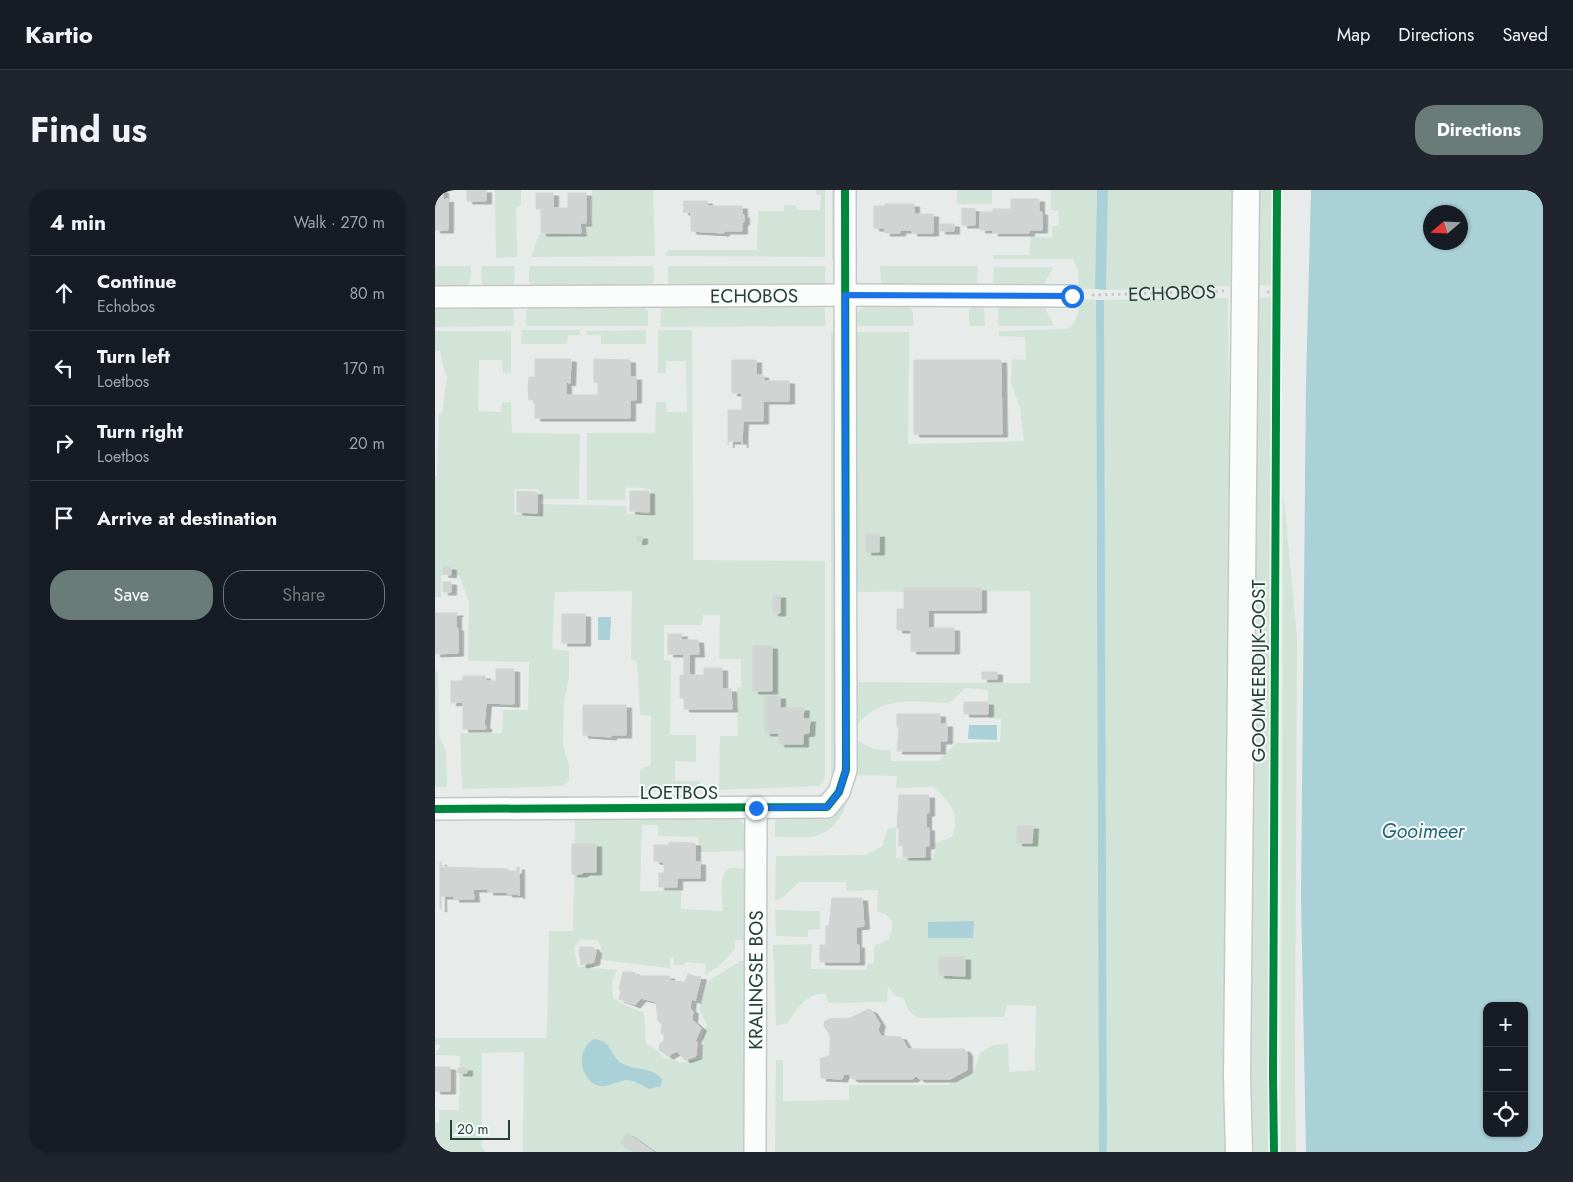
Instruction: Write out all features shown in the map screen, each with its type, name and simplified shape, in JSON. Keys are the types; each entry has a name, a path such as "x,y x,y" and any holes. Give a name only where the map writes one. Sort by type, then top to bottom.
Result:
{"street":[{"path":"845,190 845,295"},
{"name":"GOOIMEERDIJK-OOST","path":"1239,1152 1237,1037 1245,190"},
{"name":"LOETBOS","path":"435,809 827,807 839,792 846,770 845,295"},
{"name":"ECHOBOS","path":"435,297 1072,296"},
{"name":"KRALINGSE BOS","path":"755,1152 756,808"}],"path":[{"path":"1276,282 1276,302"}],"green space":[{"path":"495,190 521,190 521,205 516,207 517,257 496,258"},
{"path":"592,190 653,190 655,256 531,257 539,234 587,235 587,225 593,224"},
{"path":"816,190 825,190 825,257 665,256 668,250 757,250 758,211 784,211 784,205 796,205 797,210 820,210 821,195 816,194"},
{"path":"832,190 838,190 838,260 832,259"},
{"path":"957,190 992,190 992,204 957,204"},
{"path":"1051,190 1097,190 1095,289 1078,289 1078,271 1073,259 993,259 993,255 1029,255 1031,236 1052,238 1052,226 1059,226 1058,211 1051,210"},
{"path":"1108,190 1232,190 1230,286 1106,290"},
{"path":"1255,190 1274,190 1272,285 1253,285"},
{"path":"435,266 471,266 469,283 465,288 435,289"},
{"path":"481,266 515,266 514,286 512,288 484,288"},
{"path":"529,266 653,266 654,282 651,287 533,288 529,281"},
{"path":"668,266 825,266 825,286 671,287 668,282"},
{"path":"880,266 978,266 977,286 881,286"},
{"path":"994,267 1053,267 1043,287 996,287 993,282"},
{"path":"1272,297 1270,1152 1251,1152 1253,298"},
{"path":"1228,298 1231,678 1231,1152 1107,1152 1104,300"},
{"path":"1080,299 1096,300 1099,1152 775,1152 776,1060 783,1060 783,1101 849,1100 849,1085 948,1085 974,1072 979,1054 993,1045 1008,1043 1009,1072 1035,1070 1036,1006 1007,1005 1004,1017 918,1018 909,1011 903,998 894,995 888,986 887,1002 828,1003 826,994 813,996 803,1003 787,1024 776,1025 773,945 812,944 811,969 867,970 867,964 874,963 874,946 889,939 892,921 886,914 877,912 878,890 846,891 846,882 799,882 782,898 775,901 776,856 866,855 882,846 888,828 896,827 896,858 933,858 936,849 933,844 952,837 955,822 949,804 934,787 896,788 897,776 854,775 842,814 829,829 821,834 810,837 775,837 775,817 825,814 854,739 874,749 890,750 891,761 939,761 956,743 1000,742 1001,719 988,718 988,690 966,688 949,703 901,702 889,704 868,714 859,723 853,723 854,682 1030,683 1030,591 854,592 853,332 909,332 908,444 1024,441 1020,408 1011,383 1012,359 1026,360 1025,337 999,336 999,331 1066,329 1075,320"},
{"path":"435,304 512,307 514,326 435,327"},
{"path":"817,304 825,306 825,326 660,327 661,309 665,305"},
{"path":"531,305 645,306 648,311 648,326 526,326 526,312"},
{"path":"866,305 909,305 913,313 913,326 852,326 854,315"},
{"path":"972,306 984,307 985,326 969,326 969,310"},
{"path":"1001,306 1044,306 1054,326 998,326 998,310"},
{"path":"522,330 580,330 580,335 568,335 567,344 521,344"},
{"path":"646,330 646,344 601,344 601,335 587,335 587,331"},
{"path":"658,330 692,330 693,560 825,561 825,779 819,786 719,790 720,736 738,736 737,687 741,687 741,659 719,659 720,615 703,615 702,625 664,625 664,660 671,661 670,735 696,735 696,762 675,761 675,781 700,781 700,791 640,791 640,769 651,765 651,716 640,715 637,662 631,659 632,591 555,592 552,649 569,651 569,678 564,701 563,745 569,766 569,781 563,786 462,789 460,733 502,733 503,710 528,710 529,662 468,661 469,602 459,575 441,575 441,597 435,597 435,476 437,476 439,413 442,413 447,377 440,351 435,351 435,331 511,331 511,373 503,373 502,360 479,360 478,411 501,412 502,403 511,402 512,433 580,434 579,499 541,499 539,491 536,489 514,489 514,514 540,514 541,504 626,506 627,514 651,514 651,489 626,487 625,500 587,500 587,433 655,433 656,402 666,402 667,412 687,412 686,361 666,361 666,373 658,373"},
{"path":"831,332 837,332 837,772 827,796 791,802 786,796 806,797 818,795 824,792 831,781"},
{"path":"1283,490 1297,636 1296,1152 1281,1152"},
{"path":"435,671 438,672 439,736 446,751 447,787 435,787"},
{"path":"699,795 699,799 640,799 640,796"},
{"path":"494,796 570,796 569,800 494,800"},
{"path":"575,815 734,816 743,823 747,830 748,851 699,852 698,837 658,836 658,825 642,825 640,891 681,891 681,909 723,911 722,889 724,873 732,868 748,869 748,940 735,940 735,949 719,966 705,975 706,964 687,962 683,965 674,965 674,957 670,958 670,968 601,960 601,947 597,940 580,940 574,948 578,967 594,965 594,968 617,970 612,982 613,998 631,1008 644,1012 646,1044 654,1048 665,1059 673,1058 680,1063 701,1058 702,1036 707,1024 699,1010 708,981 739,961 748,961 747,1152 523,1152 524,1052 482,1053 482,1148 485,1149 485,1152 435,1152 435,1122 439,1122 439,1110 459,1110 460,1056 435,1055 441,1045 435,1044 435,1038 547,1038 549,931 573,931"},
{"path":"775,910 820,911 820,929 808,930 808,937 776,936"}],"water":[{"path":"1097,190 1108,190 1106,290 1095,289"},
{"name":"Gooimeer","path":"1311,190 1543,190 1543,1152 1306,1152 1301,897 1306,382"},
{"path":"1096,300 1104,300 1107,1152 1099,1152"},
{"path":"598,617 611,617 610,640 598,640"},
{"path":"969,725 997,725 997,740 968,739"},
{"path":"974,921 973,938 928,938 928,922"},
{"path":"594,1039 605,1043 615,1057 623,1064 648,1070 658,1075 662,1079 661,1086 649,1089 627,1080 600,1086 590,1081 583,1069 582,1055 588,1043"}],"building":[{"path":"435,190 443,190 443,200 448,199 448,230 435,230"},
{"path":"467,190 486,190 486,201 467,201"},
{"path":"536,193 553,193 553,208 568,208 568,193 586,193 586,223 580,223 581,233 541,233 541,209 536,209"},
{"path":"1011,199 1039,199 1039,212 1042,212 1042,230 1029,230 1029,233 993,233 993,230 980,230 980,212 993,212 993,209 1011,209"},
{"path":"684,201 707,201 707,206 742,206 744,222 742,222 742,231 724,231 724,233 691,231 691,212 683,212"},
{"path":"885,204 914,204 914,214 933,214 933,233 912,233 912,230 900,230 900,233 885,233 885,228 874,228 874,206 885,206"},
{"path":"962,208 975,209 975,225 962,225"},
{"path":"940,224 954,224 954,231 940,231"},
{"path":"535,359 571,359 570,383 566,382 566,389 528,389 529,377 535,377"},
{"path":"594,359 630,360 630,377 636,377 636,389 598,389 598,383 594,382"},
{"path":"732,360 756,360 756,375 763,375 764,381 789,381 789,401 763,401 763,421 743,421 742,445 742,441 729,441 728,445 728,410 742,410 742,393 732,393"},
{"path":"914,360 1001,360 1002,434 914,434"},
{"path":"528,389 566,389 566,395 598,395 598,389 636,389 636,400 630,400 630,418 535,418 535,400 529,400"},
{"path":"517,491 537,492 537,513 517,512"},
{"path":"630,491 649,491 649,512 630,511"},
{"path":"879,534 879,552 866,552 866,535"},
{"path":"637,536 642,536 642,541 637,542"},
{"path":"443,567 451,567 451,575 443,574"},
{"path":"443,582 451,582 451,592 443,592"},
{"path":"904,588 981,588 981,610 928,610 928,628 954,628 954,651 911,651 911,630 897,630 897,609 904,609"},
{"path":"773,595 780,595 780,613 773,613"},
{"path":"435,613 458,613 456,614 456,628 458,628 458,653 435,654"},
{"path":"562,614 585,614 585,643 562,643"},
{"path":"668,634 682,634 681,640 698,640 699,654 689,654 689,675 704,675 704,668 722,668 722,689 731,689 732,709 684,709 684,698 680,698 680,675 684,675 684,654 668,654"},
{"path":"753,646 772,646 772,691 753,691"},
{"path":"496,669 514,669 514,704 486,703 484,726 486,726 486,729 463,729 463,702 451,703 451,681 463,681 463,676 485,676 486,681 496,681"},
{"path":"982,672 997,672 997,679 982,679"},
{"path":"765,696 780,696 780,708 804,708 803,719 810,719 809,733 803,734 803,744 779,744 779,733 765,733"},
{"path":"964,702 988,702 988,714 964,714"},
{"path":"583,705 626,705 626,735 611,735 611,737 583,735"},
{"path":"897,714 940,714 940,724 947,724 947,741 940,741 940,751 897,751 899,728 897,727"},
{"path":"899,795 929,795 929,813 926,813 926,828 929,828 929,846 925,846 925,857 903,857 903,845 899,846 899,828 897,828"},
{"path":"1017,826 1033,826 1032,843 1017,843"},
{"path":"669,842 695,843 695,862 700,862 700,878 677,878 677,887 659,887 659,873 664,873 664,862 654,861 654,845 669,845"},
{"path":"572,844 596,844 596,872 572,874"},
{"path":"440,862 441,867 508,869 508,871 517,871 517,867 519,867 519,896 518,894 507,894 507,892 488,892 488,889 473,889 474,899 454,899 454,896 441,896 440,909"},
{"path":"832,898 862,898 864,926 856,927 856,945 859,945 859,962 820,962 820,945 826,945 826,926 829,926"},
{"path":"580,947 593,947 596,951 594,962 581,965"},
{"path":"939,957 965,957 965,976 939,975"},
{"path":"623,972 634,972 637,976 669,976 671,981 685,982 688,974 701,977 695,1001 691,999 690,1009 693,1011 692,1020 701,1028 695,1041 697,1042 696,1056 685,1060 677,1051 668,1056 659,1050 660,1043 664,1041 664,1035 661,1033 662,1024 658,1021 656,1002 641,998 635,1005 619,999"},
{"path":"869,1009 880,1024 878,1030 881,1036 901,1037 908,1049 964,1049 967,1053 967,1070 950,1079 919,1079 916,1076 913,1079 853,1079 850,1077 850,1074 844,1074 842,1079 821,1078 820,1059 830,1055 830,1035 824,1026 825,1021 829,1019 850,1018"},
{"path":"435,1067 450,1067 450,1091 435,1091"},
{"path":"458,1068 467,1068 467,1073 458,1073"},
{"path":"627,1133 654,1152 632,1152 620,1143"}],"cycle path":[{"path":"435,809 827,807 839,792 846,770 845,190"},
{"path":"1274,1152 1277,190"}],"route":[{"path":"756,808 827,807 839,792 846,770 845,295 1072,296"}]}
